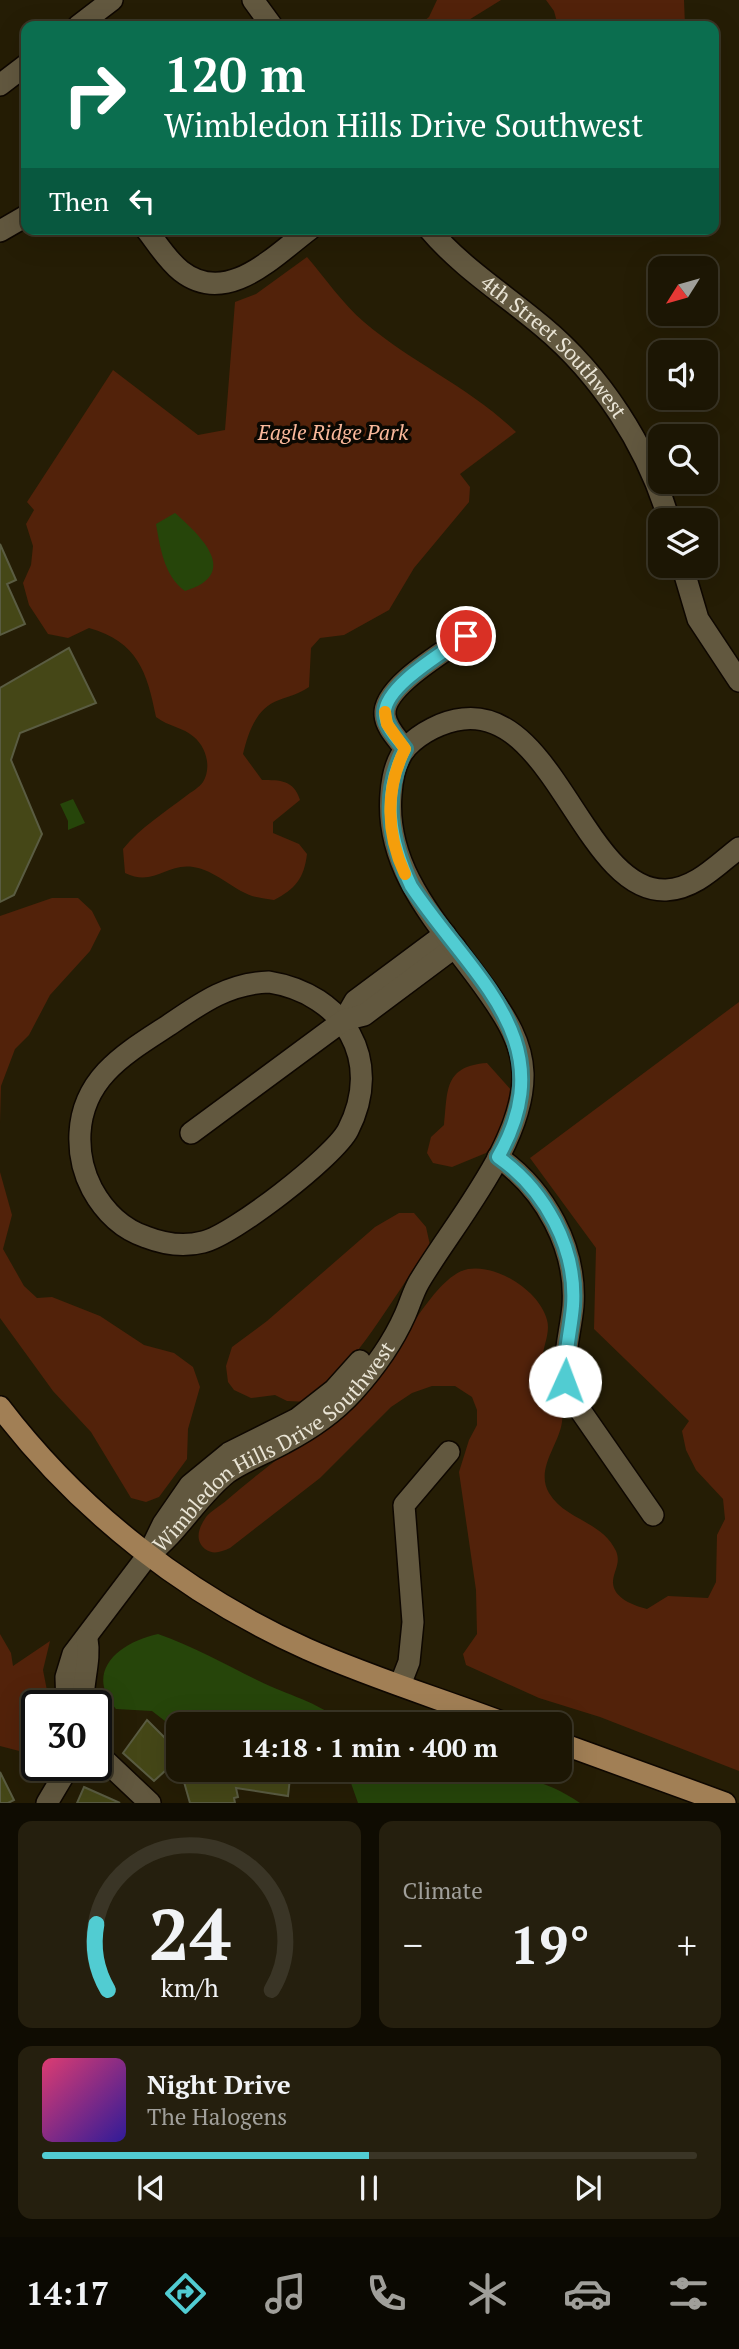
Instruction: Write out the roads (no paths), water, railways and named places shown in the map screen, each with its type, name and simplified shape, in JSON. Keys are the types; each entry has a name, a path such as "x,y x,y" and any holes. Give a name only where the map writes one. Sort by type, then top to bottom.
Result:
{"main road":[{"path":"0,1407 62,1477 148,1555 211,1598 282,1637 474,1712"},
{"path":"572,1747 725,1803"}],"street":[{"path":"85,21 112,0"},
{"path":"253,0 268,21"},
{"path":"0,85 21,69"},
{"path":"0,231 21,219"},
{"path":"151,235 183,273 211,283 238,280 302,235"},
{"name":"4th Street Southwest","path":"434,235 449,251 556,338 585,369 635,439 665,508"},
{"path":"686,578 698,619 739,681"},
{"path":"466,636 400,685 386,704 387,724 405,749 436,727 454,720 474,717 509,729 537,759 625,874 648,888 662,891 690,884 739,848"},
{"name":"Wimbledon Hills Drive Southwest","path":"66,1690 70,1661 79,1645 87,1639 148,1555 169,1540 231,1471 302,1433 353,1392 374,1367 405,1316 416,1286 498,1157 518,1113 523,1073 521,1053 499,1007 411,886 402,867 390,825 394,775 405,749"},
{"path":"191,1133 344,1020 364,1015 450,940"},
{"path":"253,982 269,982 303,990 344,1020 353,1040 361,1083 347,1132 326,1156 236,1228 202,1242 165,1243 124,1226 97,1198 81,1158 81,1116 93,1086 115,1061 207,999 253,982"},
{"path":"498,1157 525,1180 545,1206 569,1257 573,1306 564,1364 565,1381 571,1397 653,1515"},
{"path":"400,1685 409,1662 413,1622 404,1505 449,1452"},
{"path":"83,1690 89,1649 87,1639"},
{"path":"112,1767 150,1803"},
{"path":"47,1803 60,1781"}],"park label":[{"name":"Eagle Ridge Park","path":"333,433"}]}
